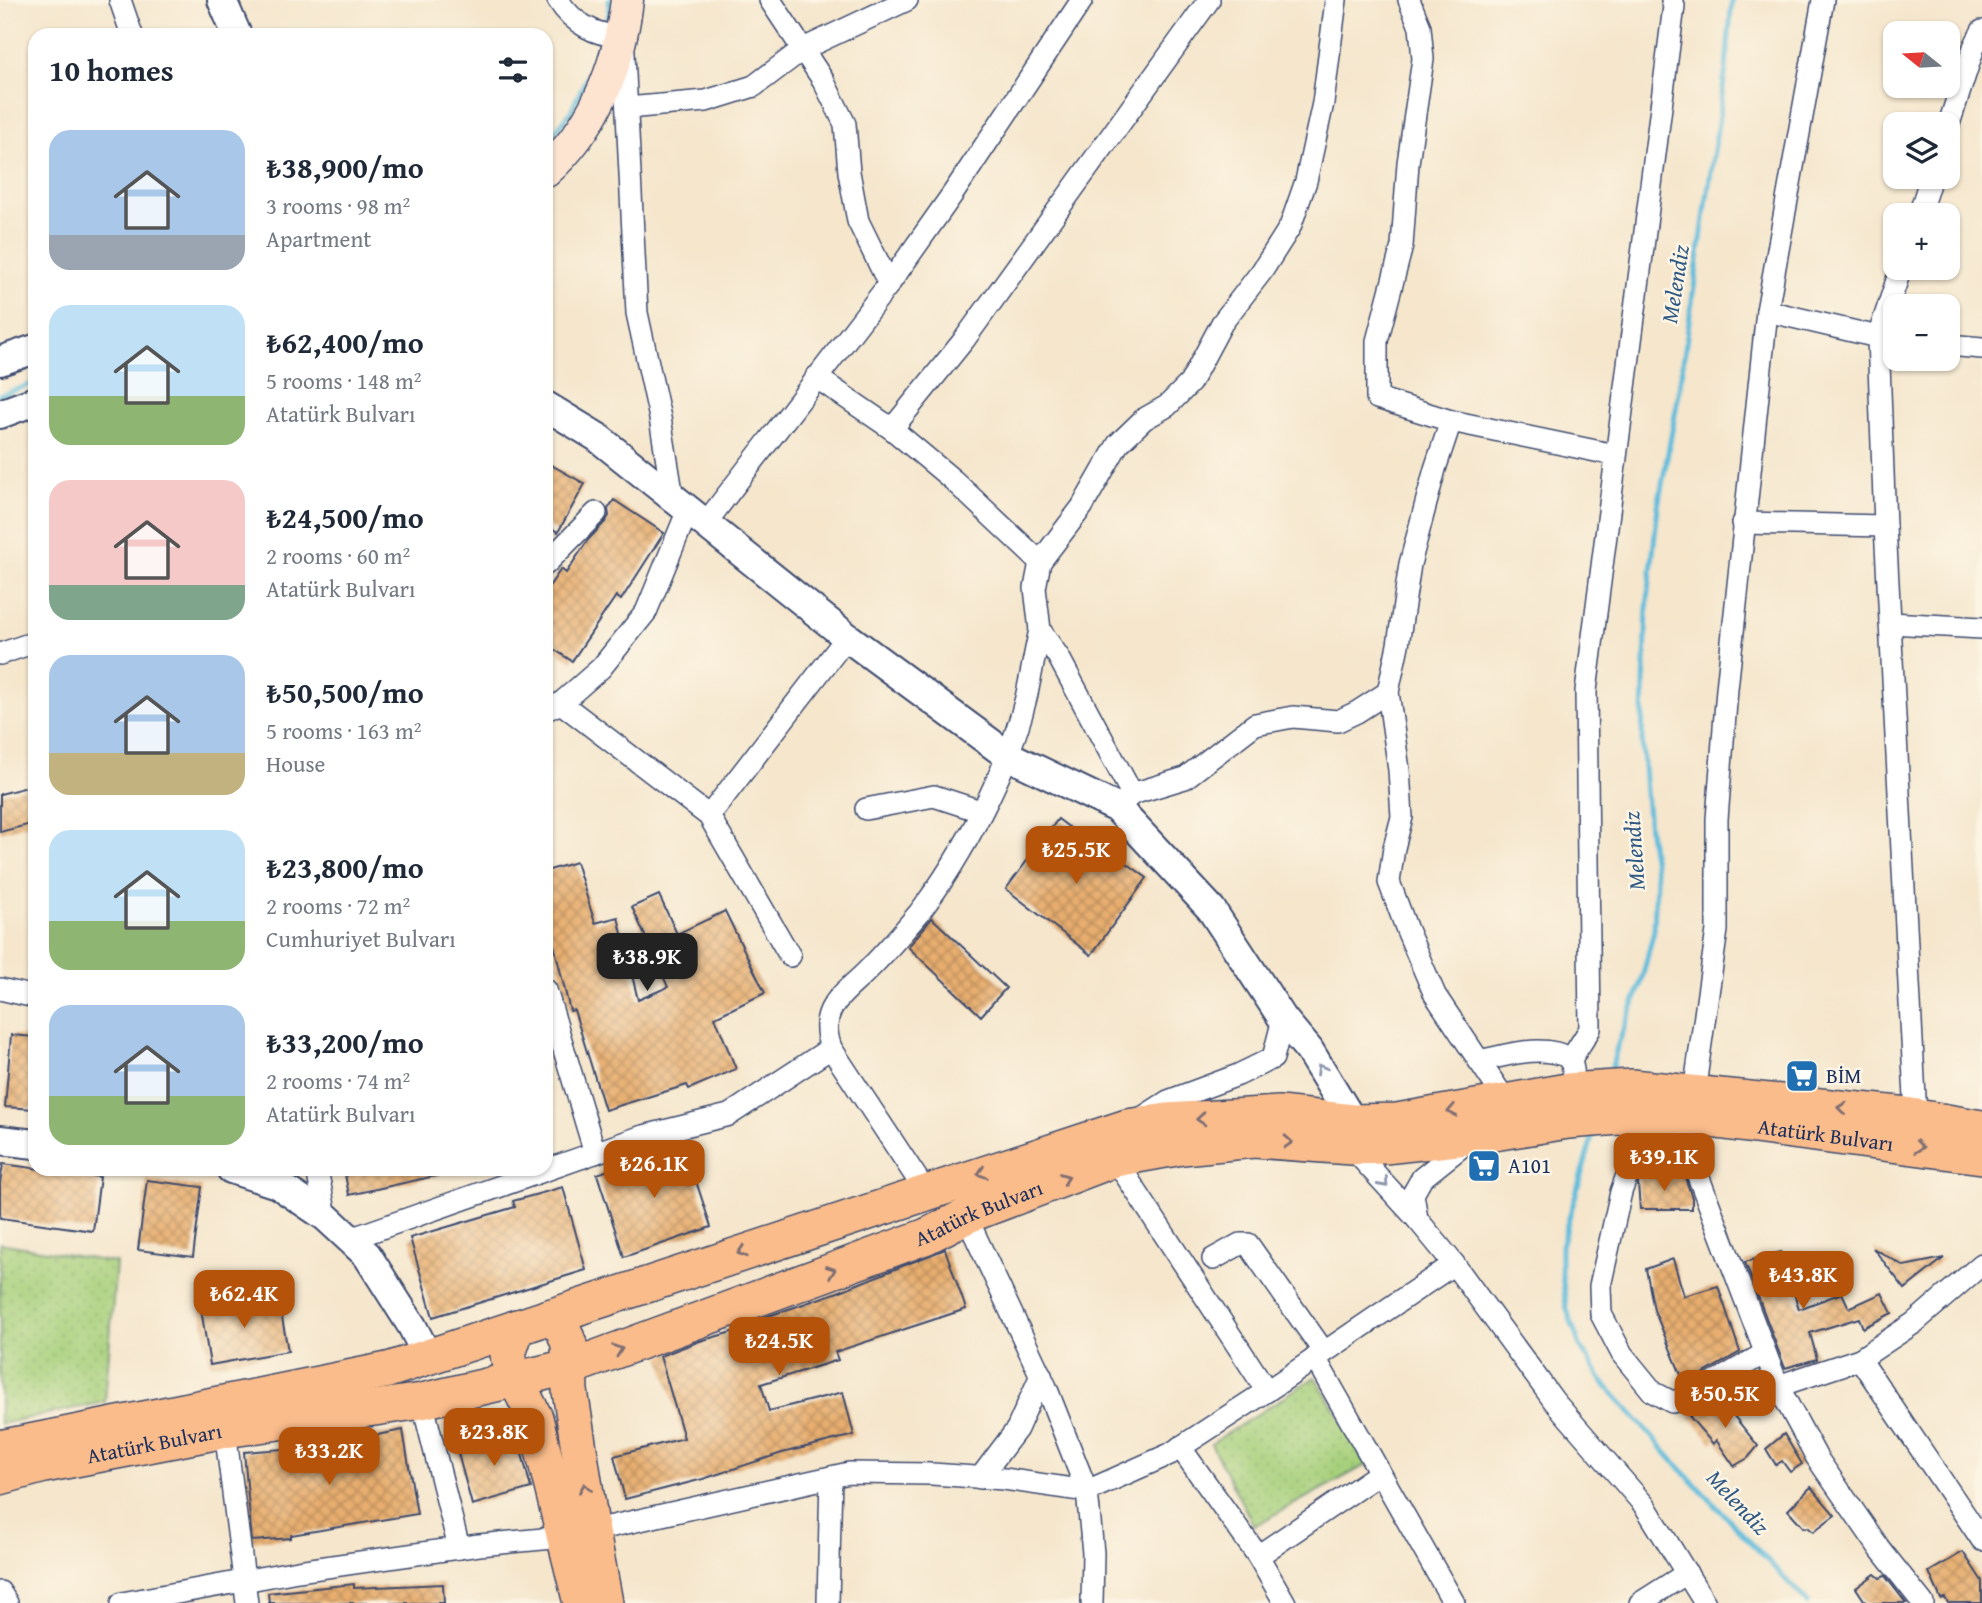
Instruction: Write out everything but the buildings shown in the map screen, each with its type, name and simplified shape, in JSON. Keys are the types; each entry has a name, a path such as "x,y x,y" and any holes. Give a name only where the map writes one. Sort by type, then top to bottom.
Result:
{"main road":[{"path":"553,165 567,152 595,111 610,76 627,0"},
{"name":"Atatürk Bulvarı","path":"0,1448 388,1370 1127,1127 1167,1121 1279,1114 1385,1146 1475,1136 1571,1091"},
{"name":"Atatürk Bulvarı","path":"0,1477 44,1465 225,1430 422,1401 570,1367 927,1236 966,1216 1115,1159 1182,1147 1352,1135 1397,1121 1571,1091 1632,1101 1916,1117 1980,1153"},
{"name":"Atatürk Bulvarı","path":"1691,1105 1980,1153"},
{"path":"582,1603 578,1535 570,1391 571,1357 566,1335 556,1321 532,1322 508,1354 515,1381 535,1418 578,1535 606,1603"}],"street":[{"path":"120,0 130,28"},
{"path":"222,0 233,28"},
{"path":"558,0 565,11 589,29 618,35 627,108 637,313 660,418 689,511"},
{"path":"770,0 823,80 845,124 849,172 858,221 889,284"},
{"path":"627,108 706,101 754,86 803,49 907,0"},
{"path":"790,956 709,816 554,707 601,668 646,612 689,511 816,377 889,284 1082,0"},
{"path":"892,429 964,340 1209,0"},
{"path":"926,1192 831,1048 825,1032 827,1019 838,997 869,969 919,912 963,846 1007,755 1025,700 1040,630 1035,588 1040,562 1082,508 1118,444 1144,419 1167,406 1190,383 1222,323 1262,271 1290,227 1306,181 1323,103 1336,0"},
{"path":"1409,0 1420,27 1423,59 1408,163 1402,246 1377,341 1377,398 1451,421 1615,455"},
{"path":"1571,1091 1590,1029 1586,691 1674,6 1672,0"},
{"path":"1823,0 1767,311 1743,523 1717,819 1717,930 1691,1105 1694,1165 1778,1386 1817,1458 1880,1549 1923,1603"},
{"path":"1954,112 1979,43"},
{"path":"1767,311 1883,337"},
{"path":"1960,346 1982,348"},
{"path":"0,361 28,351"},
{"path":"1887,371 1885,526 1916,1117"},
{"path":"816,377 892,429 953,480 1040,562"},
{"path":"0,414 28,404"},
{"path":"553,410 597,437 847,637 1007,755 1124,801 1185,778 1255,724 1293,717 1338,720 1357,712 1388,692"},
{"path":"1451,421 1435,469 1410,564 1388,692 1399,770 1402,817 1394,848 1390,882 1406,930 1435,995 1506,1101"},
{"path":"553,557 596,513"},
{"path":"1743,523 1885,526"},
{"path":"1889,624 1982,628"},
{"path":"1040,630 1058,656 1124,801 1211,909 1283,1019 1309,1050 1352,1135 1454,1264 1554,1401 1645,1506 1705,1603"},
{"path":"709,816 847,637"},
{"path":"0,654 28,644"},
{"path":"866,808 933,796 980,811"},
{"path":"0,989 28,995"},
{"path":"553,1013 595,1153"},
{"path":"1127,1127 1168,1101 1238,1075 1273,1058 1283,1019"},
{"path":"553,1168 640,1138 729,1115 831,1048"},
{"path":"1479,1061 1521,1052 1559,1052 1571,1091"},
{"path":"1417,1219 1413,1194 1422,1178 1475,1136"},
{"path":"0,1140 28,1143"},
{"path":"1115,1159 1267,1391"},
{"path":"1694,1165 1643,1161 1630,1167 1621,1192 1600,1286 1601,1314 1622,1354 1653,1392 1672,1402 1688,1398 1765,1353"},
{"path":"252,1176 277,1184 326,1217 368,1255 428,1357"},
{"path":"318,1176 326,1217"},
{"path":"350,1239 529,1176"},
{"path":"966,1216 1041,1375 1087,1491 1093,1553 1092,1603"},
{"path":"1213,1259 1240,1244 1248,1244 1320,1355 1380,1473 1454,1603"},
{"path":"122,1603 459,1548 578,1535 849,1473 980,1478 1087,1491 1180,1447 1454,1264"},
{"path":"1778,1386 1860,1359 1914,1324 1982,1264"},
{"path":"1860,1359 1982,1540"},
{"path":"980,1478 1017,1429 1041,1375"},
{"path":"422,1401 459,1548"},
{"path":"225,1430 247,1603"},
{"path":"1180,1447 1258,1556 1285,1603"},
{"path":"1258,1556 1380,1473"},
{"path":"828,1603 831,1477"},
{"path":"1640,1603 1687,1573"},
{"path":"0,1592 7,1603"}],"green space":[{"path":"0,1243 116,1263 105,1402 0,1424"},
{"path":"1315,1377 1368,1464 1254,1526 1211,1444"}],"waterway":[{"path":"605,28 609,15 609,0"},
{"name":"Melendiz","path":"1609,1078 1617,1047 1640,987 1654,930 1656,877 1649,831 1642,739 1647,609 1658,506 1677,404 1726,68 1732,0"},
{"path":"553,134 570,113 602,37"},
{"path":"0,395 28,385"},
{"name":"Melendiz","path":"1594,1131 1561,1246 1566,1307 1580,1346 1602,1381 1808,1603"}],"place":[{"name":"BİM","path":"1802,1076"},
{"name":"A101","path":"1484,1166"}]}
